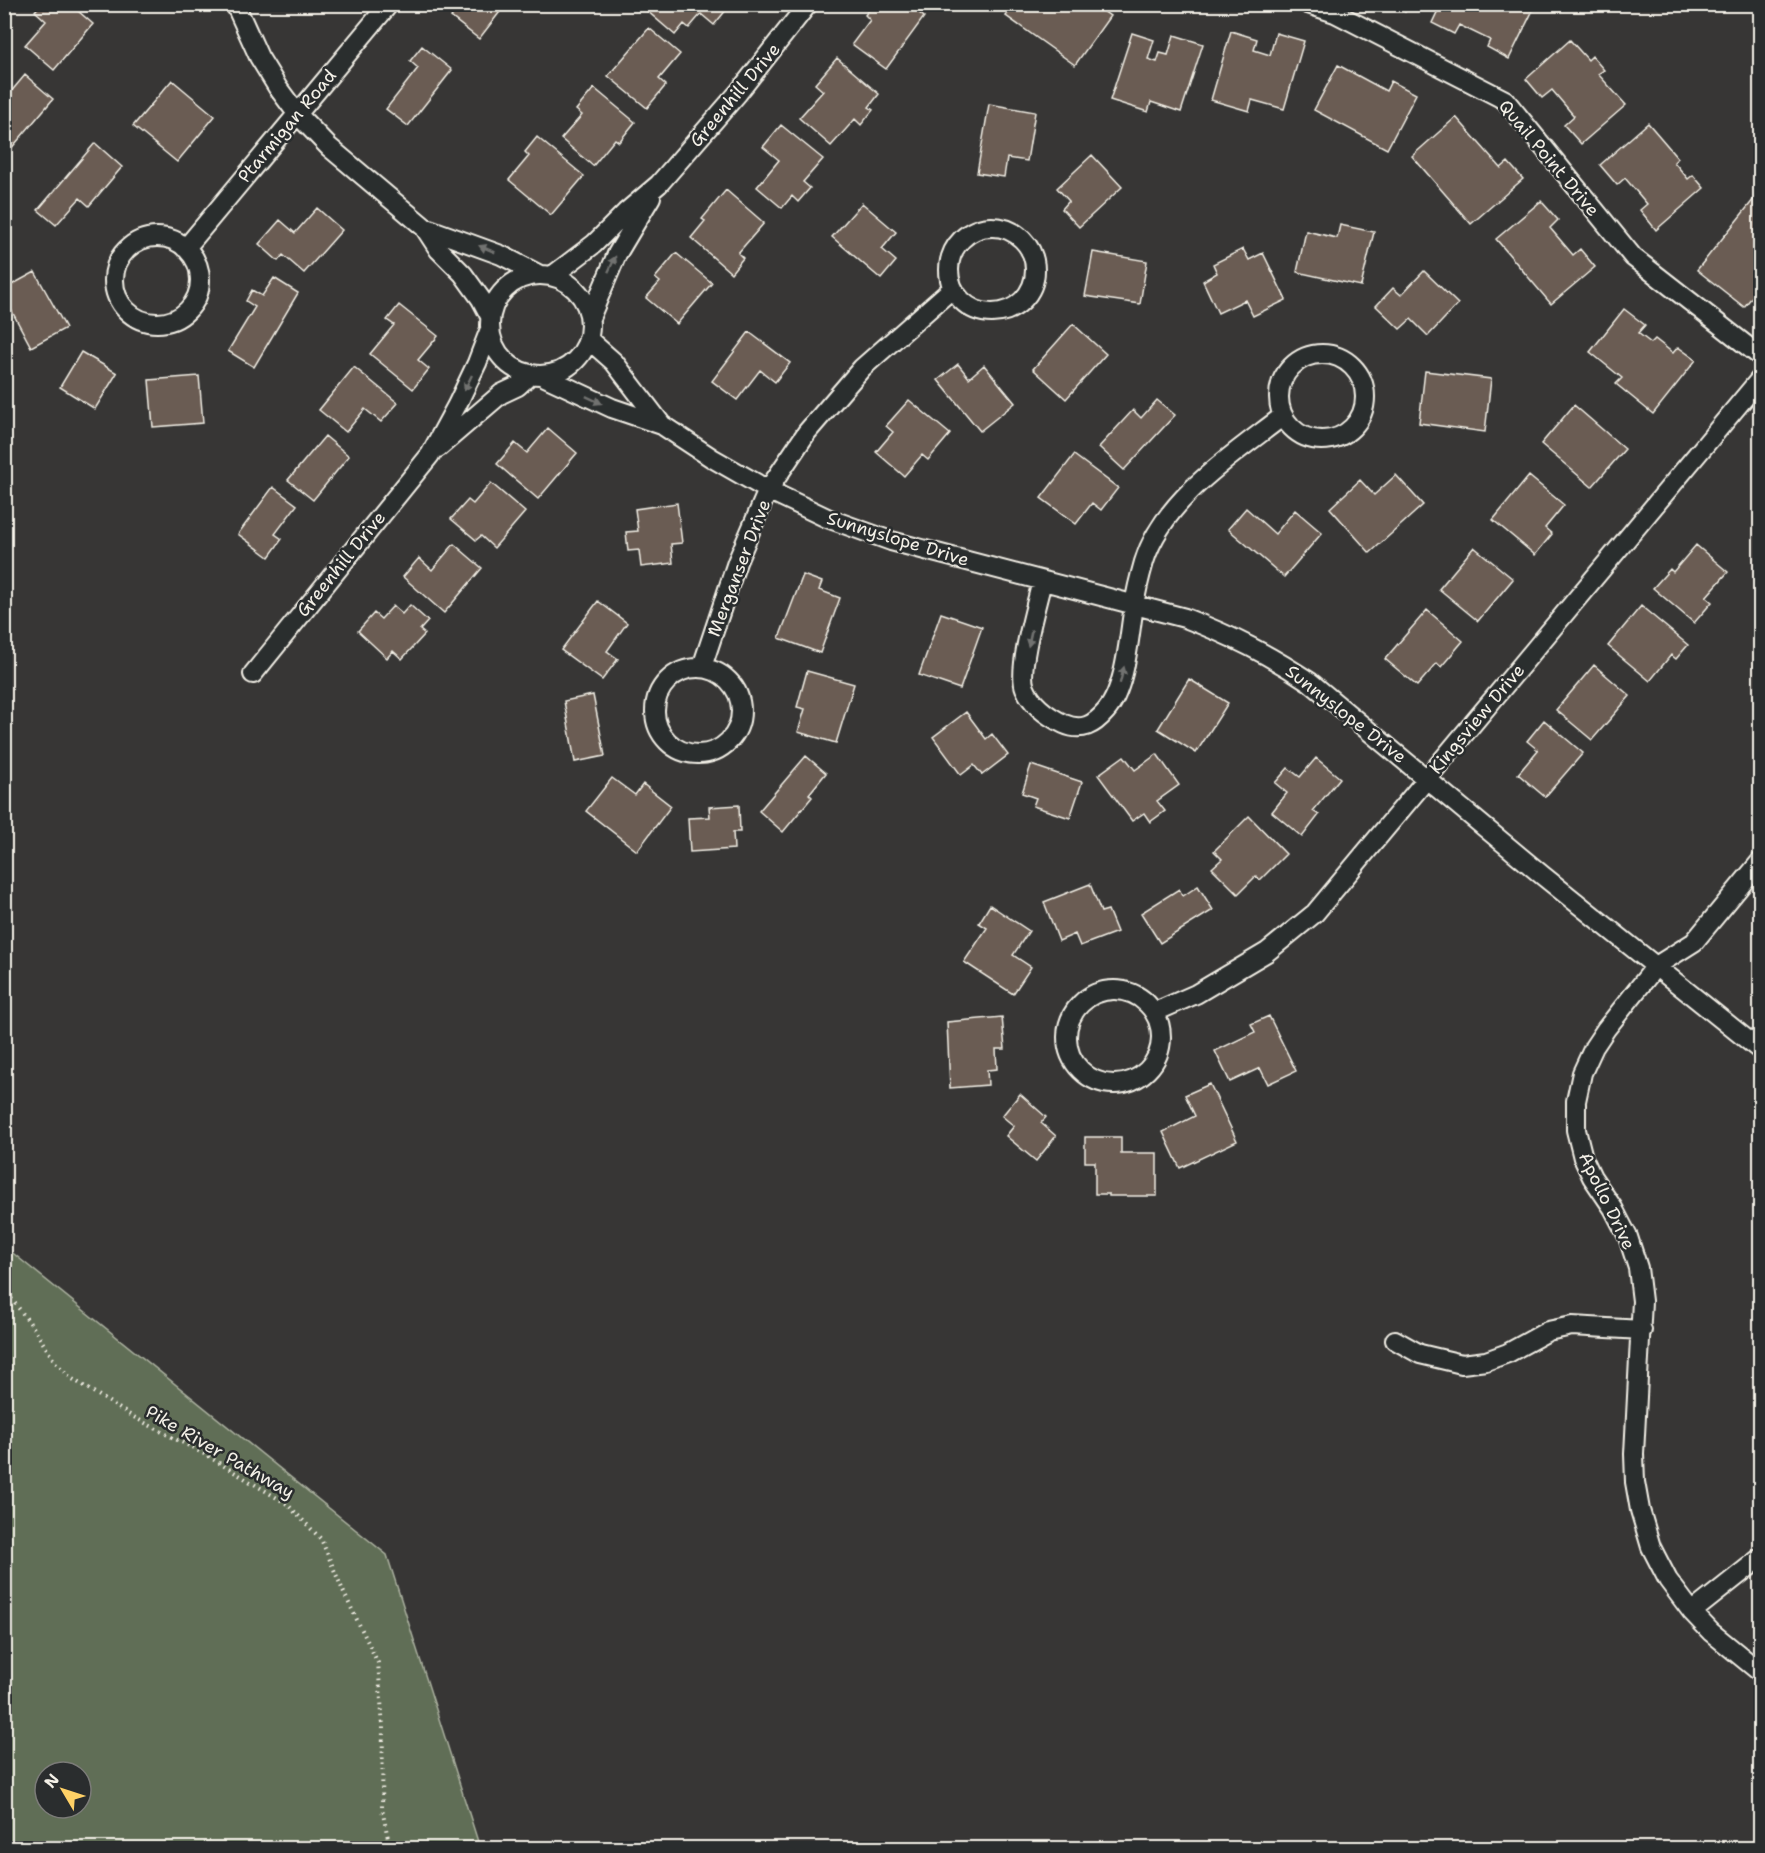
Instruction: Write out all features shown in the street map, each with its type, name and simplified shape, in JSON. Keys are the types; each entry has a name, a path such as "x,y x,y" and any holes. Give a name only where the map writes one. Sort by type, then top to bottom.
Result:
{"street":[{"path":"235,4 259,57 298,115 330,147 424,226 439,250 463,274 481,299 490,322 492,342 503,358 518,370 536,375 555,373 568,367 578,357 588,339 590,318 578,292 566,282 424,226"},
{"name":"Ptarmigan Road","path":"184,247 190,243 298,115 388,4"},
{"name":"Greenhill Drive","path":"546,275 594,244 626,212 659,184 738,93 808,4"},
{"name":"Quail Point Drive","path":"1308,4 1335,13 1505,100 1633,257 1761,356"},
{"name":"Greenhill Drive","path":"590,318 617,254 659,184"},
{"path":"987,227 1014,232 1032,252 1036,267 1034,282 1028,295 1017,306 1003,312 988,313 974,309 962,301 953,288 950,268 954,249 963,238 974,231 987,227"},
{"path":"159,237 172,240 184,247 194,258 199,271 200,286 195,300 187,311 174,320 160,323 146,322 133,316 119,301 113,281 122,254 145,238 159,237"},
{"path":"490,322 495,303 503,291 514,282 528,276 546,275"},
{"name":"Merganser Drive","path":"702,668 738,562 768,490 807,432 862,368 953,288"},
{"name":"Greenhill Drive","path":"430,455 477,363 490,322"},
{"name":"Sunnyslope Drive","path":"588,339 614,362 662,425"},
{"path":"1317,354 1331,355 1344,360 1362,379 1366,394 1364,409 1358,423 1347,433 1333,440 1318,441 1304,437 1292,428 1283,416 1279,402 1280,389 1289,371 1304,358 1317,354"},
{"name":"Greenhill Drive","path":"253,674 430,455 501,394 536,375"},
{"name":"Sunnyslope Drive","path":"536,375 612,408 662,425 712,458 768,490 827,518 891,541 1185,618 1273,657 1310,682 1761,1050"},
{"name":"Kingsview Drive","path":"1155,1012 1196,994 1267,952 1315,913 1761,379"},
{"path":"1042,580 1023,665 1024,686 1034,703 1051,718 1073,728 1092,726 1109,708 1121,681 1134,604 1145,559 1166,517 1205,476 1283,416"},
{"path":"702,668 716,671 728,679 737,691 741,705 741,720 735,733 726,744 713,752 699,754 684,752 672,745 663,735 657,723 655,709 658,695 665,683 675,674 688,669 702,668"},
{"name":"Apollo Drive","path":"1761,862 1694,942 1656,966 1594,1047 1582,1073 1576,1101 1576,1130 1583,1158 1628,1237 1638,1268 1642,1301 1642,1330 1634,1454 1635,1482 1640,1510 1651,1547 1668,1581 1692,1612 1711,1632 1761,1671"},
{"path":"1119,989 1146,1001 1155,1012 1161,1028 1161,1044 1156,1060 1145,1073 1131,1081 1115,1084 1099,1082 1084,1074 1073,1062 1068,1048 1066,1033 1068,1025 1078,1005 1090,996 1104,990 1119,989"},
{"path":"1395,1340 1420,1354 1462,1364 1486,1361 1508,1353 1548,1331 1572,1326 1642,1330"},
{"path":"1692,1612 1761,1558"}],"path":[{"name":"Pike River Pathway","path":"4,1289 33,1327 55,1362 71,1378 128,1414 206,1455 287,1504 321,1539 378,1663 383,1726 382,1809 390,1848"}],"green space":[{"path":"4,1246 387,1555 480,1848 5,1848"}],"building":[{"path":"41,4 70,4 93,24 54,70 25,45 46,21 35,11"},
{"path":"461,4 506,4 479,39 451,17"},
{"path":"650,4 731,4 714,25 701,14 689,28 684,24 675,35 646,10"},
{"path":"873,4 908,4 924,17 886,69 852,44 870,20 865,15"},
{"path":"1014,4 1074,4 1083,11 1087,4 1093,4 1110,16 1075,65 1006,16"},
{"path":"1391,4 1409,4 1405,12"},
{"path":"1441,4 1526,4 1534,8 1509,59 1487,47 1490,40 1459,25 1454,34 1432,23"},
{"path":"649,28 680,54 659,79 666,85 647,108 608,76"},
{"path":"1231,31 1257,39 1254,50 1270,55 1276,33 1304,41 1284,109 1252,100 1249,111 1211,100"},
{"path":"1132,33 1154,40 1148,59 1157,62 1160,53 1168,55 1174,35 1203,44 1181,112 1151,102 1148,112 1110,100"},
{"path":"1570,40 1588,60 1592,56 1604,70 1598,74 1626,105 1581,144 1564,125 1574,116 1552,90 1542,98 1526,79"},
{"path":"422,46 452,70 408,126 386,109 418,68 410,61"},
{"path":"837,58 879,94 869,107 873,110 861,125 855,119 831,146 799,118 823,91 815,84"},
{"path":"1338,65 1386,91 1391,81 1416,94 1387,149 1314,110"},
{"path":"25,75 53,99 4,157 4,100"},
{"path":"172,80 215,116 177,162 133,126"},
{"path":"594,88 635,122 619,142 615,139 593,166 561,139 582,115 576,110"},
{"path":"989,104 1035,112 1027,161 1007,158 1004,177 977,173"},
{"path":"1456,117 1501,168 1508,162 1523,179 1471,224 1412,156"},
{"path":"1648,123 1678,158 1674,162 1688,179 1693,175 1704,188 1656,230 1640,210 1647,204 1625,178 1617,185 1600,165"},
{"path":"781,125 823,159 803,182 810,188 798,202 792,196 782,208 757,187 779,160 763,147"},
{"path":"537,137 584,176 551,215 509,180 529,156 525,152"},
{"path":"95,143 122,167 89,206 80,198 56,225 38,210"},
{"path":"1092,155 1122,187 1079,227 1062,209 1069,201 1057,188"},
{"path":"726,190 764,223 738,253 743,258 731,273 691,238 705,221 702,219"},
{"path":"1754,199 1760,203 1760,267 1751,279 1760,287 1744,307 1697,270"},
{"path":"1541,201 1558,220 1550,228 1573,255 1580,249 1595,267 1551,304 1496,239"},
{"path":"862,203 896,232 882,249 896,261 881,279 832,237"},
{"path":"317,208 342,230 304,273 283,255 278,261 259,244 280,220 295,233"},
{"path":"1340,225 1374,232 1361,286 1297,272 1306,231 1337,238"},
{"path":"1243,249 1249,260 1263,253 1286,300 1253,316 1245,300 1218,313 1203,281 1217,273 1213,264"},
{"path":"1093,252 1147,261 1140,304 1085,296"},
{"path":"676,253 712,283 677,324 646,298 660,282 655,278"},
{"path":"1424,271 1458,304 1428,336 1411,319 1400,329 1376,306 1393,288 1401,295"},
{"path":"35,272 66,328 31,347 8,304 4,306 4,289"},
{"path":"274,278 298,293 254,367 228,351 255,307 246,301 252,290 262,296"},
{"path":"399,305 438,336 418,360 429,369 413,389 370,354 394,325 387,320"},
{"path":"1624,309 1645,325 1638,333 1651,343 1655,339 1673,353 1678,347 1696,360 1653,414 1616,384 1622,378 1590,352"},
{"path":"1073,324 1106,354 1066,399 1033,369"},
{"path":"749,332 790,363 775,382 760,370 737,400 712,381"},
{"path":"81,352 117,373 95,409 60,387"},
{"path":"958,364 969,378 984,365 1015,403 980,431 938,380"},
{"path":"354,367 398,403 381,422 365,409 346,432 319,410"},
{"path":"1425,371 1491,379 1485,432 1419,423"},
{"path":"199,376 203,423 153,427 149,380"},
{"path":"909,400 950,434 928,460 922,455 904,476 876,452 893,432 886,426"},
{"path":"1157,400 1175,415 1124,470 1099,447 1133,410 1141,418"},
{"path":"1574,405 1625,449 1592,487 1541,444"},
{"path":"548,428 577,453 538,499 497,464 515,443 527,453"},
{"path":"325,436 349,456 313,500 288,480"},
{"path":"1074,455 1118,488 1101,510 1092,503 1076,524 1041,498"},
{"path":"1396,475 1423,505 1370,553 1330,508 1360,480 1374,495"},
{"path":"1529,476 1564,505 1545,528 1552,534 1535,555 1493,520"},
{"path":"491,483 525,512 494,548 481,536 476,540 451,519 468,500 473,504"},
{"path":"273,487 297,505 275,534 282,539 269,557 238,534"},
{"path":"677,503 682,543 671,544 673,563 641,567 639,550 628,551 626,532 638,531 635,509"},
{"path":"1246,508 1275,534 1295,510 1322,533 1284,577 1228,529"},
{"path":"454,544 482,568 444,613 403,577 419,558 432,570"},
{"path":"1696,545 1728,572 1706,597 1712,602 1694,623 1653,588 1670,569 1673,572"},
{"path":"1474,547 1513,579 1478,621 1439,589"},
{"path":"803,575 822,582 819,590 840,598 820,653 779,638"},
{"path":"598,601 627,623 607,651 618,659 602,680 561,650"},
{"path":"410,605 428,621 420,630 425,634 402,659 393,651 387,658 358,631 374,613 381,619 393,606 402,614"},
{"path":"1641,606 1688,645 1676,659 1671,655 1650,681 1608,646"},
{"path":"1427,610 1463,641 1441,667 1437,663 1417,686 1385,659"},
{"path":"941,613 982,627 960,689 919,675"},
{"path":"1594,665 1630,696 1592,740 1556,710"},
{"path":"807,671 854,684 836,743 798,732 805,709 797,707"},
{"path":"1189,679 1228,703 1196,753 1158,729"},
{"path":"593,695 605,756 575,762 564,701"},
{"path":"966,712 986,739 992,734 1008,755 982,775 974,765 961,775 933,737"},
{"path":"1544,720 1583,753 1545,797 1518,774 1538,750 1527,741"},
{"path":"1157,754 1179,785 1157,801 1165,811 1150,822 1144,813 1132,821 1098,775 1124,756 1135,770"},
{"path":"806,756 826,773 809,794 812,797 783,832 759,811"},
{"path":"1316,758 1340,778 1313,811 1319,815 1302,837 1272,812 1287,793 1275,783 1288,768 1300,777"},
{"path":"1031,765 1082,782 1070,818 1033,806 1036,798 1022,793"},
{"path":"612,778 635,795 643,784 671,806 637,851 586,811"},
{"path":"739,805 740,832 733,832 734,849 690,852 688,818 710,817 709,807"},
{"path":"1249,816 1286,854 1260,880 1256,876 1238,894 1212,868 1222,859 1214,851"},
{"path":"1090,884 1101,912 1108,910 1117,932 1080,946 1075,934 1059,941 1044,902"},
{"path":"1198,886 1213,910 1160,943 1141,913 1179,889 1183,896"},
{"path":"990,905 1029,931 1013,955 1031,967 1013,994 964,962 987,928 979,923"},
{"path":"1269,1016 1296,1071 1268,1084 1260,1068 1230,1082 1215,1051 1255,1032 1251,1024"},
{"path":"1002,1017 1005,1049 996,1049 997,1069 987,1070 988,1085 950,1088 947,1022"},
{"path":"1210,1084 1237,1141 1180,1168 1163,1132 1195,1116 1185,1095"},
{"path":"1020,1094 1046,1117 1041,1123 1056,1136 1036,1161 1006,1136 1014,1126 1002,1116"},
{"path":"1085,1137 1121,1137 1121,1153 1157,1153 1157,1196 1095,1194 1095,1162 1085,1162"}]}
